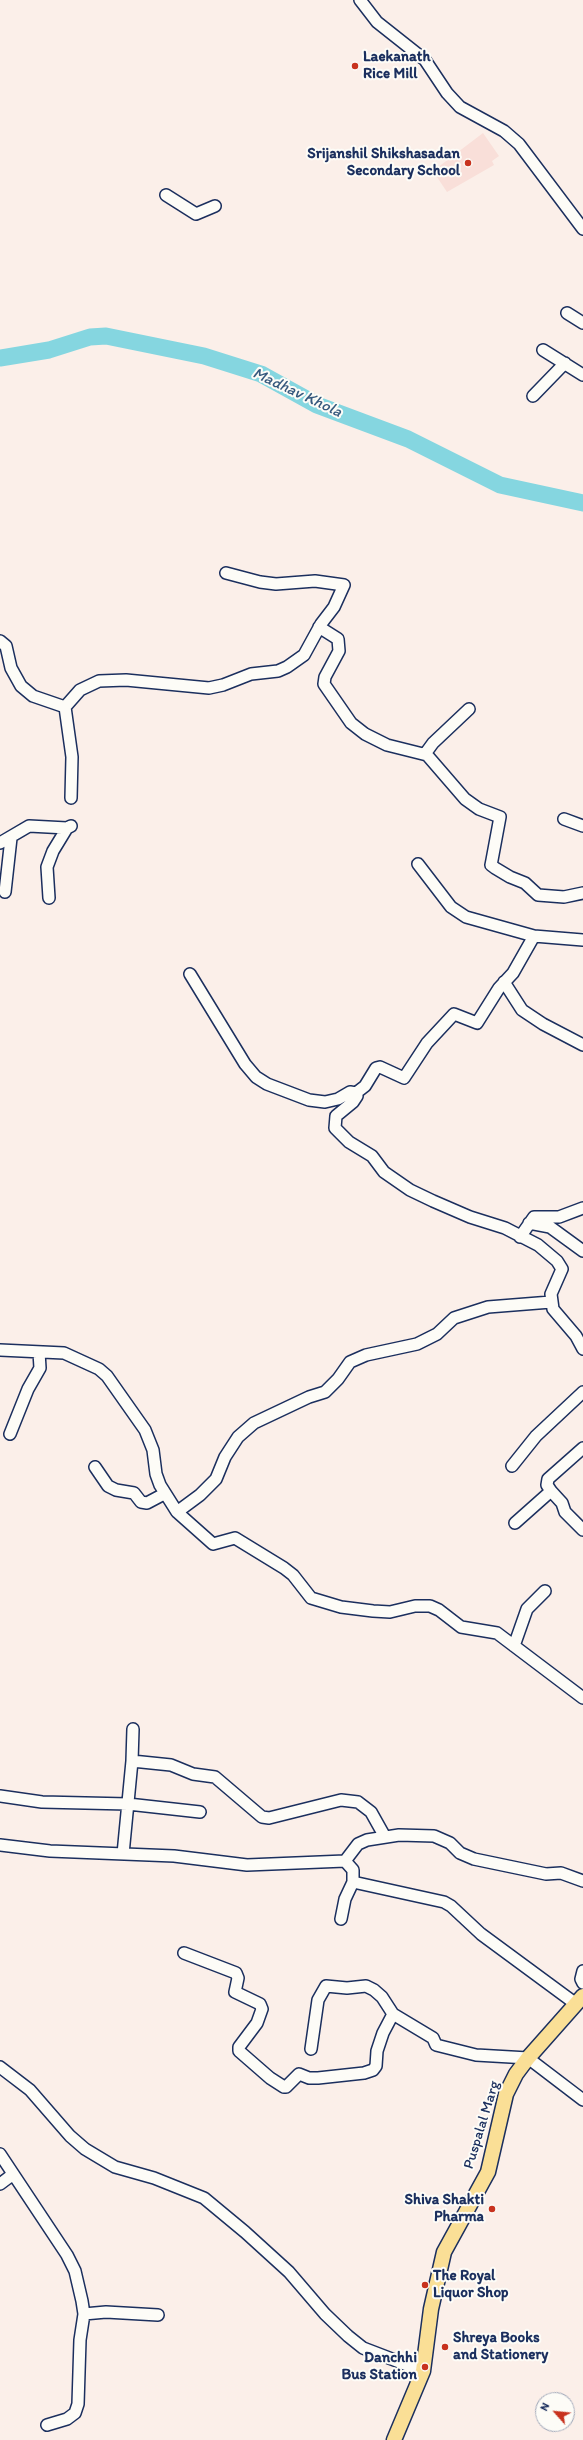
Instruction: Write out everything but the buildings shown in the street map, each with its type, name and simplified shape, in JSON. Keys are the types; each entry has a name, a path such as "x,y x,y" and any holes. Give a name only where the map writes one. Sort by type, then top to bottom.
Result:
{"main road":[{"name":"Puspalal Marg","path":"394,2440 422,2371 431,2309 444,2252 488,2172 506,2094 516,2074 528,2058 580,2000"}],"street":[{"path":"360,0 377,22 425,60 448,93 460,107 504,130 519,144 583,229"},
{"path":"166,195 196,214 215,206"},
{"path":"567,313 583,323"},
{"path":"543,350 583,375"},
{"path":"533,396 565,363"},
{"path":"70,798 72,757 65,707 80,690 99,681 126,680 209,688 223,685 251,674 278,671 300,659 319,627 334,607 344,585 315,581 276,584 260,582 226,573"},
{"path":"319,627 338,639 339,651 325,677 324,684 351,723 365,734 387,745 425,754 465,799 479,809 500,817 492,860 492,865 495,868 510,877 525,883 538,895 564,897 583,893"},
{"path":"0,641 6,646 11,668 21,686 32,696 65,707"},
{"path":"425,754 433,743 469,709"},
{"path":"564,819 583,826"},
{"path":"0,843 11,838 29,826 69,827 49,857 47,867 49,898"},
{"path":"5,892 11,838"},
{"path":"418,864 451,906 466,917 534,936 583,940"},
{"path":"534,936 513,973 504,982 477,1023 454,1014 429,1040 404,1078 380,1067 376,1068 365,1086 356,1093 357,1096 353,1102 336,1116 335,1128 340,1134 366,1151 384,1172 410,1190 470,1217 505,1228 538,1245 557,1261 562,1269 551,1294 552,1309 576,1336 583,1349"},
{"path":"190,974 245,1064 256,1077 267,1084 309,1100 325,1102 338,1099 350,1092 356,1093"},
{"path":"504,982 522,1010 542,1024 583,1045"},
{"path":"520,1237 530,1222 538,1215 559,1217 583,1208"},
{"path":"530,1222 550,1227 583,1252"},
{"path":"178,1512 200,1495 216,1479 225,1457 238,1437 254,1423 308,1396 326,1392 338,1380 350,1362 366,1355 417,1344 437,1334 454,1318 488,1307 551,1302"},
{"path":"0,1350 64,1353 99,1369 107,1376 148,1434 153,1450 156,1474 164,1494 178,1512 213,1544 235,1538 293,1575 311,1598 341,1607 373,1611 390,1612 415,1606 430,1606 439,1610 461,1627 497,1633 583,1698"},
{"path":"10,1434 28,1389 40,1368 39,1352"},
{"path":"512,1466 548,1424 583,1392"},
{"path":"583,1448 548,1478 547,1485 562,1503 565,1512 583,1530"},
{"path":"95,1467 108,1486 116,1490 134,1493 141,1502 147,1503 164,1494"},
{"path":"515,1523 551,1491"},
{"path":"514,1646 527,1609 546,1591"},
{"path":"123,1854 132,1761 133,1729"},
{"path":"132,1761 171,1765 194,1774 215,1777 262,1817 268,1818 341,1800 358,1802 371,1812 385,1837"},
{"path":"0,1796 42,1802 128,1804 200,1812"},
{"path":"345,1861 358,1844 385,1837 434,1836 450,1843 460,1854 474,1859 546,1874 561,1873 583,1881"},
{"path":"0,1845 50,1851 174,1856 247,1865 345,1861"},
{"path":"341,1919 345,1899 353,1882 352,1870 345,1861"},
{"path":"353,1882 444,1902 451,1906 480,1934 580,2000"},
{"path":"184,1953 236,1973 238,1978 235,1992 260,2004 262,2009 257,2023 238,2047 239,2051 270,2078 284,2087 286,2087 299,2074 309,2078 318,2078 364,2073 373,2070 376,2066 377,2051 383,2033 393,2014"},
{"path":"583,1971 581,1979 583,1983"},
{"path":"310,2049 318,2000 326,1986 366,1986 382,1997 393,2014 433,2038 436,2045 454,2052 476,2055 528,2058 583,2100"},
{"path":"0,2068 30,2090 70,2136 85,2149 115,2167 154,2178 204,2198 245,2232 289,2272 325,2314 363,2348 422,2371"},
{"path":"0,2154 12,2175 33,2203 67,2256 79,2286 84,2314 80,2340 78,2404 75,2413 66,2419 47,2425"},
{"path":"0,2184 12,2175"},
{"path":"84,2314 106,2312 158,2315"}],"shaded area":[{"name":"Srijanshil Shikshasadan Secondary School","path":"483,133 499,156 492,161 494,165 447,192 433,171"}],"waterway":[{"name":"Madhav Khola","path":"0,358 49,350 90,337 106,336 204,356 261,374 317,405 408,439 500,485 583,503"}],"place":[{"name":"Laekanath Rice Mill","path":"355,66"},
{"name":"Srijanshil Shikshasadan Secondary School","path":"468,163"},
{"name":"Shiva Shakti Pharma","path":"492,2209"},
{"name":"The Royal Liquor Shop","path":"425,2285"},
{"name":"Shreya Books and Stationery","path":"445,2347"},
{"name":"Danchhi Bus Station","path":"425,2367"}]}
